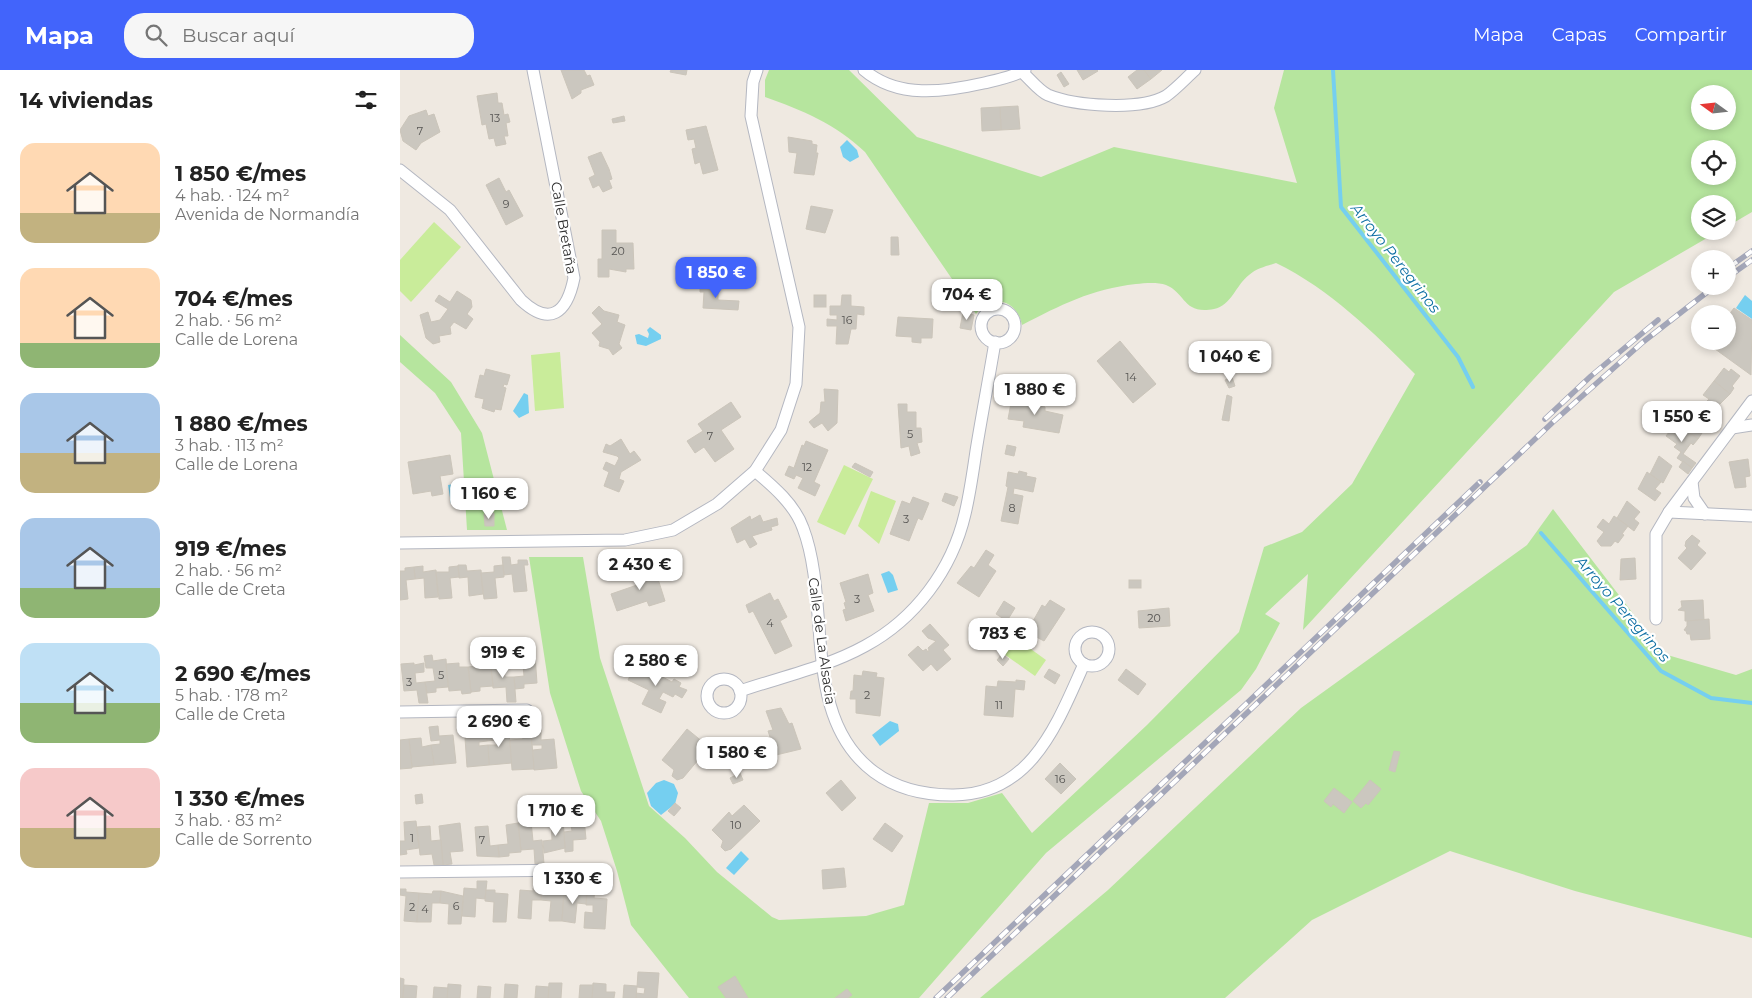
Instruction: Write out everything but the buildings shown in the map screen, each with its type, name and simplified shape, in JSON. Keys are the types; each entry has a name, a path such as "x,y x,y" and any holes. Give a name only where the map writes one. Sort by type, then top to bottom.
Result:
{"street":[{"name":"Calle Bretaña","path":"400,170 450,210 520,300 532,310 547,315 560,310 570,297 574,278 533,70"},
{"path":"400,543 625,540 672,530 717,504 755,471 781,430 796,384 799,328 751,116 753,82 757,70"},
{"path":"864,70 892,86 924,92 953,90 1023,71 1047,94 1075,102 1110,105 1148,102 1166,96 1195,70"},
{"path":"740,691 823,664 865,646 897,624 923,599 942,574 955,546 965,515 995,342"},
{"path":"1656,619 1656,534 1669,512 1752,401"},
{"path":"1732,428 1752,425"},
{"name":"Calle de La Alsacia","path":"755,471 778,490 803,526 811,554 823,664 832,716 844,740 863,764 884,779 905,789 929,795 961,795 987,790 1004,781 1034,759 1052,734 1084,664"},
{"path":"1692,482 1694,498 1705,514"},
{"path":"1669,512 1752,516"},
{"path":"400,712 528,710"},
{"path":"400,872 587,870"}],"green space":[{"path":"769,70 849,70 917,137 1041,177 1114,147 1297,183 1274,108 1284,70 1752,70 1752,212 1736,221 1736,195 1691,195 1691,240 1704,240 1614,292 1303,630 1308,574 1265,614 1280,623 1256,669 1241,690 1046,853 919,998 689,998 631,925 617,871 601,821 581,791 550,693 529,557 583,557 600,658 649,806 685,838 717,872 772,917 779,920 866,916 904,905 929,803 968,803 1002,793 1032,833 1147,725 1239,632 1264,547 1302,532 1352,484 1415,374 1384,343 1333,299 1276,263 1252,273 1244,279 1225,304 1214,309 1196,309 1190,306 1173,289 1163,284 1151,283 1120,286 1090,294 1022,325 1015,310 1003,302 989,303 976,314 865,152 842,133 818,119 765,97 765,80"},
{"path":"434,222 461,247 411,302 400,291 400,260"},
{"path":"400,335 451,382 482,433 507,530 467,530 461,433 435,393 400,362"},
{"path":"560,352 564,408 535,411 531,355"},
{"path":"844,465 873,479 845,535 817,522"},
{"path":"871,491 896,501 879,544 858,526"},
{"path":"1553,509 1664,654 1736,675 1752,669 1752,938 1575,891 1450,851 1312,920 1225,998 980,998 1108,890 1301,708 1527,545"},
{"path":"1013,636 1046,660 1035,676 1001,652"}],"water":[{"path":"847,140 857,150 859,157 850,162 843,157 840,147"},
{"path":"1745,295 1752,301 1752,319 1736,308"},
{"path":"650,327 661,335 661,339 646,346 637,344 635,335 639,334 648,338 647,330"},
{"path":"524,393 528,395 529,413 519,418 513,411"},
{"path":"460,483 462,503 451,504 448,485"},
{"path":"889,571 893,575 898,590 888,593 881,574"},
{"path":"890,721 898,724 899,731 880,746 872,735"},
{"path":"664,780 674,784 678,793 675,804 661,815 651,806 647,793 656,783"},
{"path":"741,851 749,859 734,875 726,868"}],"waterway":[{"name":"Arroyo Peregrinos","path":"1333,70 1341,207 1458,357 1473,387"},
{"name":"Arroyo Peregrinos","path":"1541,533 1661,671 1711,698 1752,703"}],"railway":[{"path":"1736,262 1752,251"},
{"path":"1736,271 1752,260"},
{"path":"947,998 1553,422 1643,342 1703,295"},
{"path":"1545,419 1591,376 1658,320"},
{"path":"936,998 1480,482"}]}
